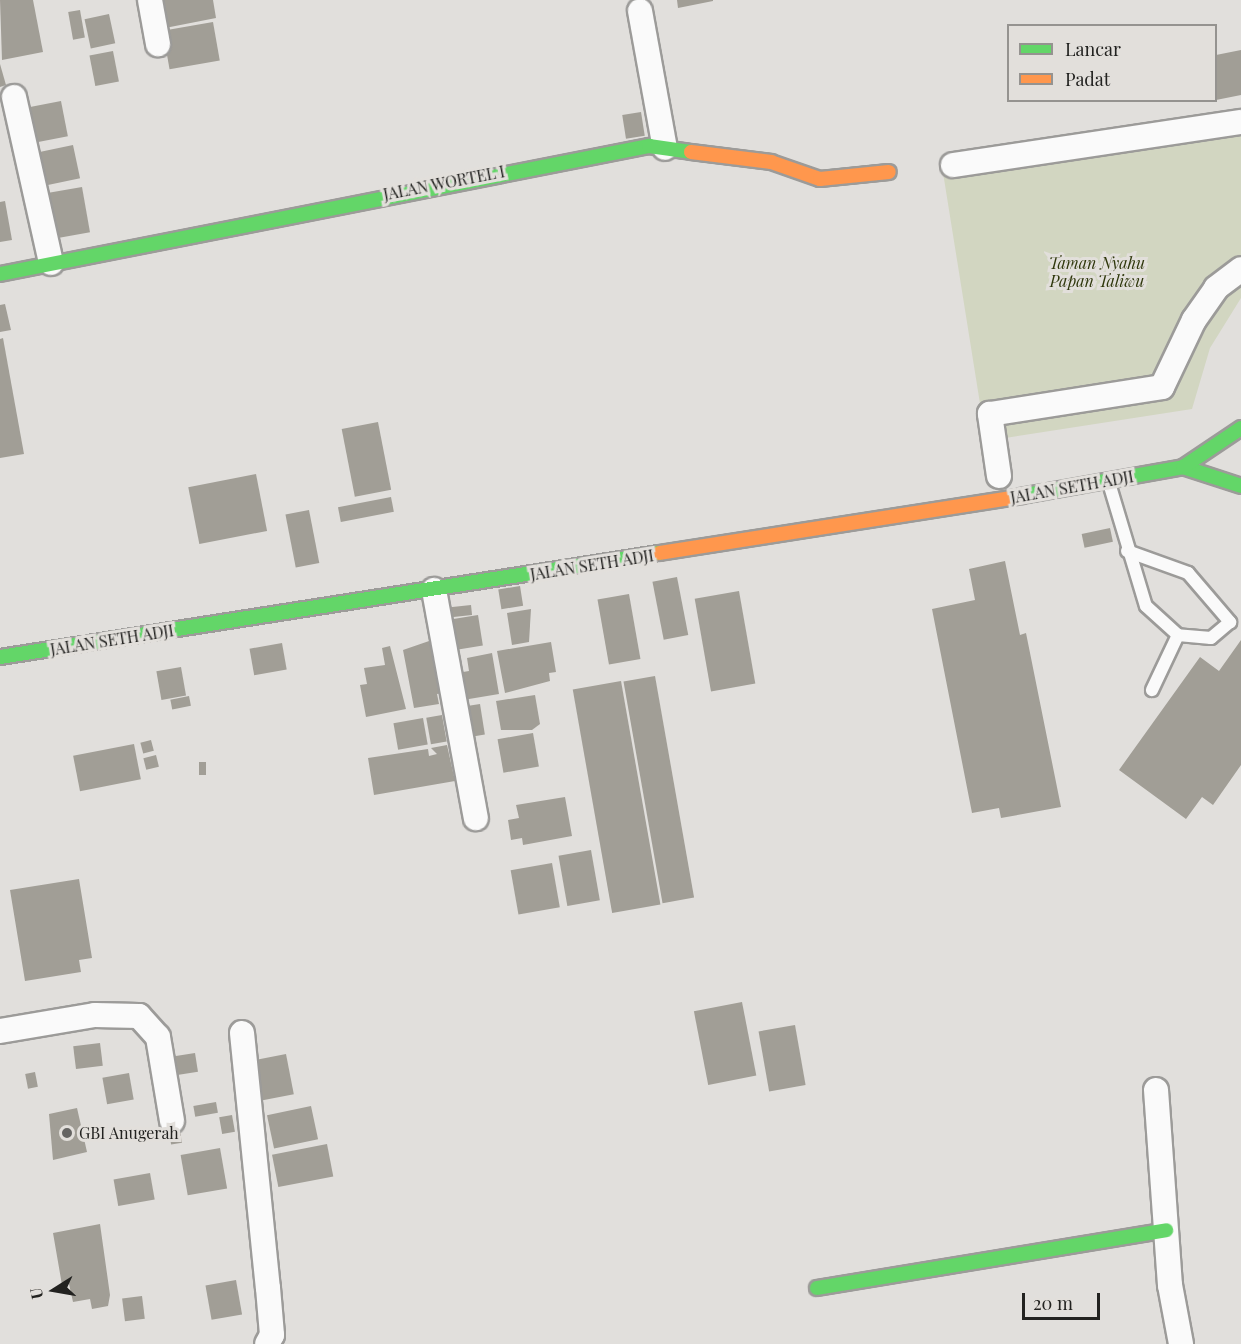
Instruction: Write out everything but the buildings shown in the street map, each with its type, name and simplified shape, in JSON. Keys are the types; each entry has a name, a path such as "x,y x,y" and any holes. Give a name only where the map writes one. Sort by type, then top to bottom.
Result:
{"street":[{"path":"150,0 158,44"},
{"path":"640,11 665,148"},
{"path":"14,97 51,263"},
{"path":"953,165 1241,122"},
{"name":"JALAN WORTEL I","path":"0,274 459,179 649,146 771,162 820,179 889,172"},
{"path":"999,476 990,414 1162,387 1194,320 1216,288 1241,269"},
{"path":"1183,466 1241,428"},
{"path":"1183,466 1241,486"},
{"name":"JALAN SETH ADJI","path":"0,657 1109,482 1183,466"},
{"path":"434,590 476,818"},
{"path":"0,1030 95,1015 139,1016 158,1037 172,1121"},
{"path":"242,1033 272,1335 267,1344"},
{"path":"1156,1090 1166,1230 1181,1344"},
{"path":"817,1288 1166,1230"}],"lane":[{"path":"1109,482 1127,551 1146,606 1178,635 1211,638 1230,622 1222,606 1188,573 1127,551"},
{"path":"1152,690 1178,635"}],"green space":[{"name":"Taman Nyahu Papan Taliwu","path":"1241,113 1241,298 1210,348 1192,409 986,441 941,160"}],"traffic: fast":[{"path":"0,274 649,146 691,152"},
{"path":"1021,496 1183,467 1241,428"},
{"path":"1183,467 1241,486"},
{"path":"0,657 659,553"},
{"path":"817,1288 1166,1230"}],"traffic: slow":[{"path":"691,152 771,162 820,179 889,172"},
{"path":"659,553 1021,496"}],"place":[{"name":"GBI Anugerah","path":"67,1133"}]}
